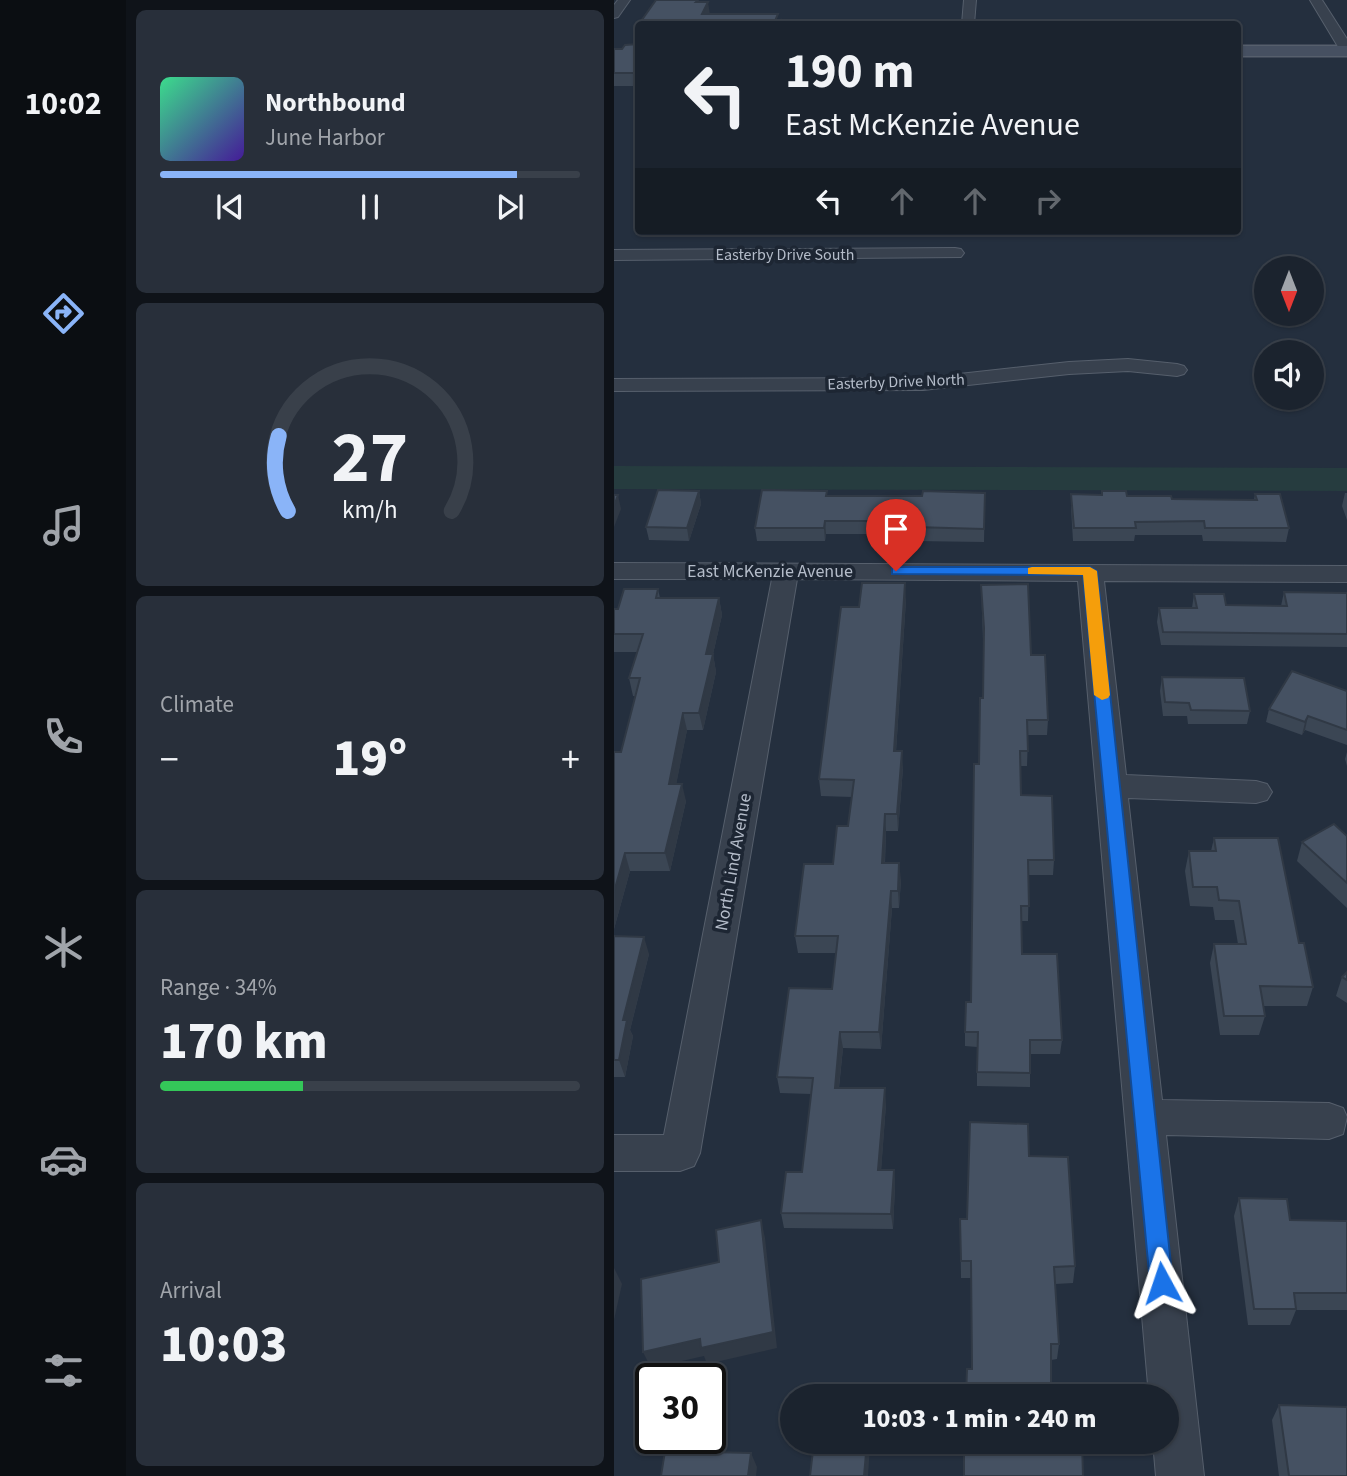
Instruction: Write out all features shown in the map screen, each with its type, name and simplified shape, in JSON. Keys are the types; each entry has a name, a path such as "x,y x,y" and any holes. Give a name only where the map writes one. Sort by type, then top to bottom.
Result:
{"main road":[{"path":"1241,51 1347,50"}],"street":[{"path":"614,14 624,0"},
{"path":"968,21 970,0"},
{"path":"1316,0 1347,50"},
{"name":"Easterby Drive South","path":"614,255 955,253"},
{"name":"Easterby Drive North","path":"614,385 923,384 1069,368 1128,365 1177,370"},
{"name":"East McKenzie Avenue","path":"614,571 1347,574"},
{"name":"North Lind Avenue","path":"614,1153 680,1153 786,571"},
{"path":"1090,571 1180,1476"},
{"path":"1111,786 1256,792"},
{"path":"1145,1117 1329,1121"}],"green space":[{"path":"614,466 1347,468 1347,491 614,489"}],"building":[{"path":"656,0 708,2 702,14 778,14 775,21 641,21"},
{"path":"635,44 635,73 614,73 614,49 622,49 625,45"},
{"path":"658,490 699,491 687,528 646,527"},
{"path":"762,490 827,491 826,496 922,496 923,491 985,493 984,529 914,527 915,521 825,521 824,528 755,528"},
{"path":"1102,491 1126,491 1127,496 1171,496 1172,499 1257,500 1255,494 1280,494 1289,528 1205,528 1204,521 1135,522 1136,528 1074,528 1071,494 1102,495"},
{"path":"862,583 905,583 894,751 902,751 897,814 885,814 882,863 899,863 898,891 891,891 879,1032 840,1032 835,1088 885,1088 878,1170 894,1170 891,1214 781,1213 786,1172 802,1172 813,1078 777,1077 789,988 832,989 838,936 795,936 804,864 833,864 837,826 848,826 854,780 819,779 841,607 859,607"},
{"path":"1028,584 1031,655 1045,655 1048,720 1027,720 1028,751 1020,751 1021,795 1052,796 1054,860 1028,860 1029,906 1021,906 1022,954 1057,954 1062,1040 1030,1040 1030,1073 977,1072 978,1032 965,1032 966,1002 971,1002 974,764 979,764 980,698 983,698 984,628 981,585"},
{"path":"624,589 658,589 656,598 719,598 706,654 713,654 699,713 683,713 669,784 682,784 665,853 625,853 614,892 614,752 621,752 640,678 629,678 643,634 614,634 614,609 618,609"},
{"path":"1284,592 1347,593 1347,634 1163,632 1159,608 1197,608 1194,594 1224,594 1226,605 1287,606"},
{"path":"1292,671 1347,691 1347,730 1308,716 1305,722 1269,709"},
{"path":"1162,677 1244,678 1250,711 1191,710 1189,703 1165,702"},
{"path":"1334,824 1347,836 1347,883 1302,842"},
{"path":"1214,838 1278,838 1299,943 1304,943 1313,987 1260,986 1265,1016 1224,1016 1214,944 1246,944 1239,901 1219,900 1217,887 1193,887 1189,851 1216,851"},
{"path":"614,936 644,937 623,1020 627,1020 619,1060 614,1060"},
{"path":"970,1122 1028,1124 1029,1156 1068,1157 1075,1266 1054,1267 1059,1344 1051,1344 1051,1384 966,1384 967,1369 972,1369 971,1261 961,1261 960,1219 967,1219"},
{"path":"1239,1198 1287,1199 1290,1220 1347,1221 1347,1293 1294,1293 1296,1309 1254,1309"},
{"path":"761,1220 773,1332 701,1348 700,1339 643,1352 641,1279 719,1262 716,1230"},
{"path":"1279,1405 1347,1407 1347,1476 1289,1476"},
{"path":"751,1453 748,1476 661,1476 665,1454"},
{"path":"813,1454 866,1454 864,1476 810,1476"},
{"path":"964,1454 1082,1454 1083,1476 964,1476"}],"slow traffic":[{"path":"1032,571 1090,571 1102,695"}],"route":[{"path":"896,571 1090,571 1162,1283"}]}
